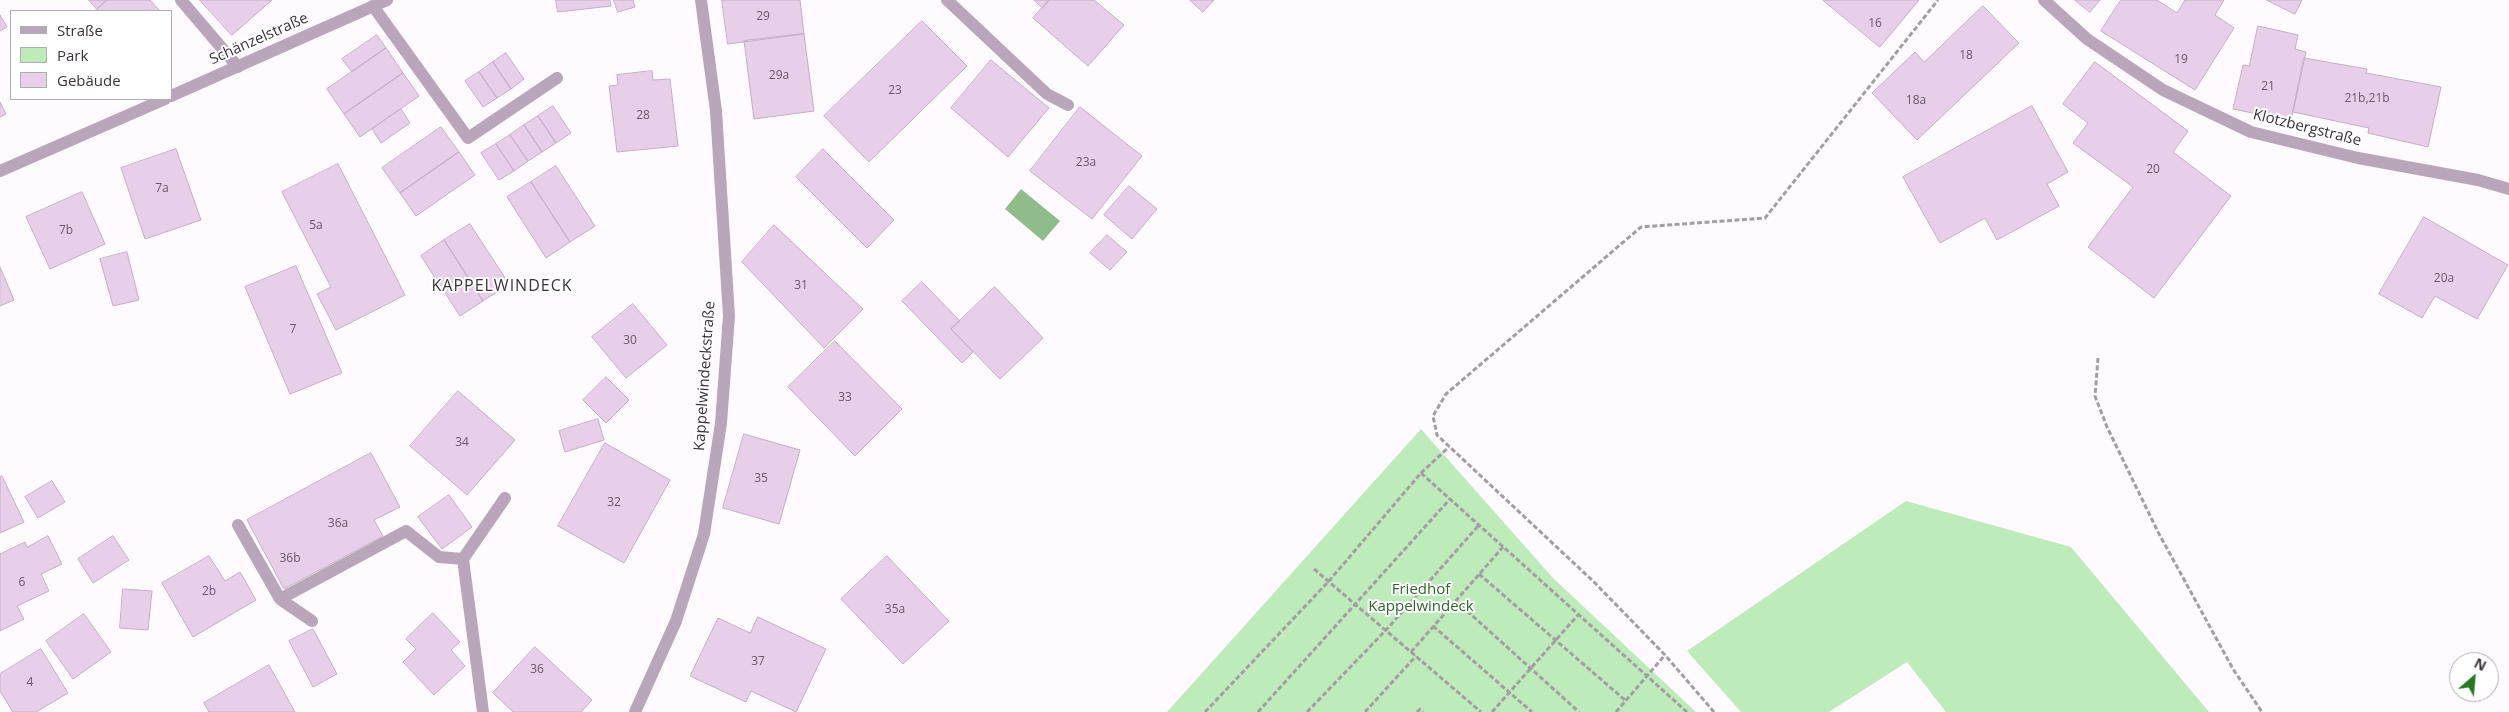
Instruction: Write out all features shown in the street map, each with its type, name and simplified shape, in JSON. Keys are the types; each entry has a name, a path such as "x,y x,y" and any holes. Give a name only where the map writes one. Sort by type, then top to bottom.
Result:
{"street":[{"path":"181,0 238,67"},
{"name":"Schänzelstraße","path":"172,96 387,0"},
{"name":"Kappelwindeckstraße","path":"635,712 676,621 704,534 721,422 728,316 716,111 701,0"},
{"path":"947,0 1047,94 1068,105"},
{"name":"Klotzbergstraße","path":"2044,0 2087,39 2164,90 2251,132 2358,158 2478,180 2509,189"},
{"path":"373,6 468,138 557,78"},
{"path":"0,170 163,100"},
{"path":"483,712 463,559 505,498"},
{"path":"238,525 280,599 312,621"},
{"path":"280,599 406,531 439,557 463,559"}],"path":[{"path":"1714,712 1665,655 1594,581 1437,435 1433,416 1446,394 1641,227 1765,218 1938,0"},
{"path":"2098,358 2095,396 2107,426 2158,532 2233,669 2262,712"},
{"path":"1205,712 1329,582 1421,473 1449,447"},
{"path":"1421,473 1687,712"},
{"path":"1258,712 1450,499"},
{"path":"1307,712 1386,630 1479,525"},
{"path":"1410,652 1503,547"},
{"path":"1314,569 1481,712"},
{"path":"1479,574 1626,701"},
{"path":"1456,601 1579,712"},
{"path":"1492,712 1578,614"},
{"path":"1433,626 1532,712"},
{"path":"1616,712 1665,655"},
{"path":"1365,712 1416,656"},
{"path":"1417,712 1420,709 1423,712"}],"green space":[{"name":"Friedhof Kappelwindeck","path":"1421,429 1553,578 1696,712 1167,712"},
{"path":"1906,501 2071,547 2209,712 1946,712 1907,662 1829,712 1741,712 1687,651"}],"shaded area":[{"path":"1021,189 1060,221 1043,241 1005,209"}],"building":[{"path":"89,0 107,0 97,9"},
{"path":"107,0 150,0 159,10 98,10"},
{"path":"200,0 272,0 232,35"},
{"path":"556,0 610,0 611,6 558,12"},
{"path":"614,0 633,0 635,7 618,12"},
{"path":"722,0 800,0 804,34 728,44"},
{"path":"1034,0 1049,0 1043,8"},
{"path":"1049,0 1094,0 1124,25 1088,66 1033,18"},
{"path":"1190,0 1214,0 1203,12"},
{"path":"1823,0 1919,0 1880,47"},
{"path":"2075,0 2100,0 2090,12"},
{"path":"2121,0 2157,0 2177,13 2185,0 2224,0 2215,15 2234,28 2195,90 2101,31"},
{"path":"2267,0 2302,0 2295,14"},
{"path":"1983,6 2019,43 1917,140 1872,93 1915,52 1924,62"},
{"path":"0,15 7,27 0,31"},
{"path":"922,21 967,66 869,162 824,116"},
{"path":"2258,26 2298,35 2295,49 2306,52 2291,121 2233,109 2243,65 2249,66"},
{"path":"804,34 814,111 754,119 744,41"},
{"path":"377,35 386,48 352,72 342,59"},
{"path":"386,48 403,73 344,114 327,89"},
{"path":"506,53 524,79 511,89 493,62"},
{"path":"2304,58 2367,69 2366,73 2441,87 2428,147 2368,133 2369,128 2293,112"},
{"path":"991,60 1049,108 1008,157 951,108"},
{"path":"493,62 511,89 497,98 479,72"},
{"path":"2095,62 2188,131 2173,152 2231,196 2154,298 2088,247 2133,187 2073,143 2088,123 2063,104"},
{"path":"652,71 653,80 670,79 678,146 617,152 609,86 618,85 617,75"},
{"path":"479,72 497,98 483,107 465,81"},
{"path":"403,73 419,96 360,137 344,114"},
{"path":"0,102 6,114 0,117"},
{"path":"553,106 571,133 556,143 538,116"},
{"path":"2032,106 2068,172 2047,184 2059,206 1997,240 1985,218 1940,243 1903,177"},
{"path":"1080,107 1142,156 1092,219 1030,171"},
{"path":"401,109 410,123 381,143 372,129"},
{"path":"538,116 556,143 542,152 524,125"},
{"path":"524,125 542,152 528,161 510,135"},
{"path":"441,127 459,152 400,193 382,168"},
{"path":"510,135 528,161 514,171 496,144"},
{"path":"496,144 514,171 499,180 481,153"},
{"path":"176,149 201,220 145,239 121,168"},
{"path":"823,149 894,220 867,248 796,177"},
{"path":"459,152 475,175 416,216 400,193"},
{"path":"338,164 405,295 336,330 317,294 331,287 282,192"},
{"path":"556,166 595,226 570,242 531,182"},
{"path":"531,182 570,242 546,258 507,197"},
{"path":"1129,186 1157,209 1132,239 1104,215"},
{"path":"82,192 105,244 50,269 26,217"},
{"path":"2424,217 2508,265 2477,319 2435,296 2422,318 2379,294"},
{"path":"470,224 509,284 483,301 444,240"},
{"path":"774,225 863,309 824,348 742,262"},
{"path":"1107,235 1127,252 1110,270 1090,253"},
{"path":"444,240 483,301 460,316 421,256"},
{"path":"127,252 139,300 113,306 100,259"},
{"path":"296,266 342,373 290,394 245,287"},
{"path":"0,267 14,300 0,306"},
{"path":"922,282 960,321 951,329 973,352 962,363 902,301"},
{"path":"995,287 1043,338 1000,379 951,329"},
{"path":"633,304 667,345 626,378 592,337"},
{"path":"835,341 902,409 855,456 788,387"},
{"path":"606,377 629,400 606,423 583,400"},
{"path":"458,391 515,440 467,495 410,446"},
{"path":"598,419 604,440 565,452 559,431"},
{"path":"744,434 800,450 779,524 723,508"},
{"path":"605,443 670,480 624,563 558,526"},
{"path":"371,453 400,507 374,520 383,536 284,589 247,520"},
{"path":"2,476 24,522 0,533 0,477"},
{"path":"52,481 65,502 38,518 25,497"},
{"path":"449,495 472,527 442,549 418,517"},
{"path":"48,536 62,564 41,574 49,591 17,606 24,619 0,631 0,554 25,542 27,547"},
{"path":"113,536 129,560 93,583 78,559"},
{"path":"209,556 225,581 240,572 256,600 193,637 162,583"},
{"path":"887,556 949,621 903,664 841,599"},
{"path":"123,589 152,591 148,630 120,628"},
{"path":"433,613 460,642 451,650 465,666 434,695 403,662 416,649 406,639"},
{"path":"84,614 111,652 73,679 46,641"},
{"path":"758,617 826,649 796,712 751,691 746,702 690,676 718,618 750,633"},
{"path":"313,629 337,674 313,687 289,641"},
{"path":"535,647 592,700 581,712 513,712 493,693"},
{"path":"41,649 68,693 36,712 13,712 0,691 0,674"},
{"path":"269,665 295,712 209,712 204,703"}],"district":[{"name":"KAPPELWINDECK","path":"502,286"}]}
